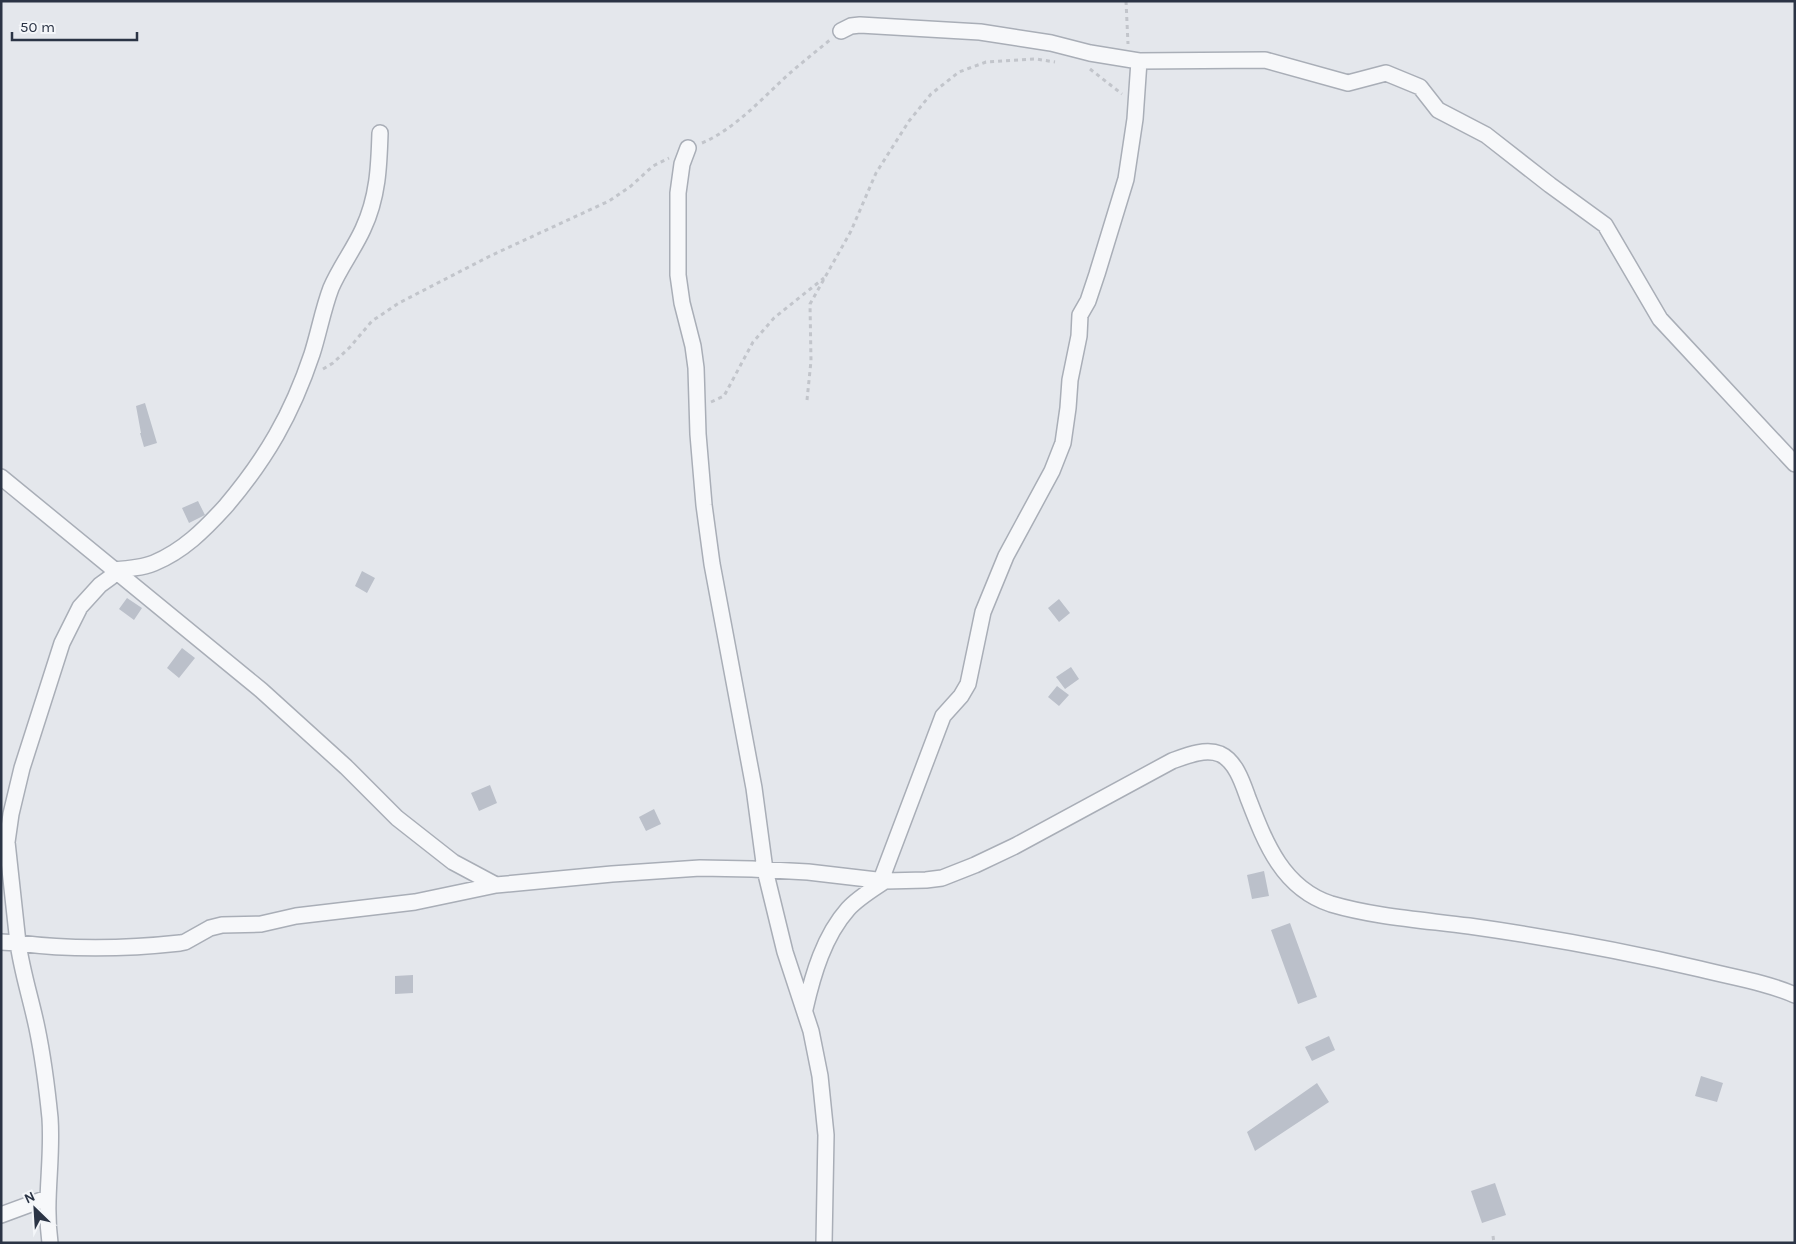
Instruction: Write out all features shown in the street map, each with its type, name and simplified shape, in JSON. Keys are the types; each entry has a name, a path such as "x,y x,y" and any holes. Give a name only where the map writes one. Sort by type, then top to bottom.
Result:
{"street":[{"path":"841,31 851,26 860,25 980,32 1134,60 1265,60 1348,83 1386,73 1420,87 1438,110 1486,135 1605,225 1660,319 1795,464"},
{"path":"805,1011 817,966 838,923 848,909 883,880 943,716 961,696 968,684 983,612 1006,556 1052,471 1063,443 1070,380 1079,336 1080,315 1088,301 1126,179 1136,100 1134,60"},
{"path":"114,570 154,564 174,553 199,535 249,478 281,430 312,354 331,289 345,259 363,229 371,208 377,188 380,132"},
{"path":"688,148 682,164 678,193 678,275 682,303 694,355 704,505 712,564 754,788 765,870 785,952 816,1051 824,1104 826,1168 824,1243"},
{"path":"1,477 261,690 397,818 453,862 496,885"},
{"path":"50,1243 47,1219 51,1155 49,1109 42,1056 23,976 7,842 11,814 22,768 62,643 80,607 100,585 111,577 114,570"},
{"path":"1,942 81,949 130,948 180,943 210,928 222,925 261,924 296,916 415,902 496,885 652,871 700,868 765,870 883,880 942,878 975,865 1057,824 1172,761 1191,754 1205,753 1220,754 1227,759 1242,782 1266,842 1282,869 1302,890 1322,901 1373,914 1479,928 1598,947 1770,986 1795,995"},
{"path":"1,1214 47,1198"}],"path":[{"path":"1126,1 1134,60"},
{"path":"300,384 333,363 372,321 399,303 490,256 609,201 631,186 653,166 688,148 711,139 757,105 774,87 841,31"},
{"path":"807,400 812,361 810,304 851,231 876,173 909,121 931,94 959,72 986,62 1036,59 1058,62"},
{"path":"1085,65 1118,92 1136,100"},
{"path":"697,407 724,396 753,342 774,318 826,276"},
{"path":"1493,1236 1494,1243"}],"building":[{"path":"145,403 157,443 144,447 136,406"},
{"path":"198,501 205,515 189,523 182,508"},
{"path":"362,571 375,578 367,593 355,586"},
{"path":"127,598 142,608 134,620 119,609"},
{"path":"1059,599 1070,613 1059,622 1048,608"},
{"path":"182,648 195,658 179,678 167,668"},
{"path":"1071,667 1079,679 1065,689 1056,677"},
{"path":"1057,686 1069,695 1059,706 1048,697"},
{"path":"490,785 497,803 479,811 471,793"},
{"path":"654,809 661,824 646,831 639,817"},
{"path":"1264,871 1269,896 1252,899 1247,875"},
{"path":"1290,923 1317,997 1298,1004 1271,930"},
{"path":"413,975 413,993 395,994 395,976"},
{"path":"1329,1036 1335,1050 1312,1061 1305,1047"},
{"path":"1701,1076 1723,1083 1717,1102 1695,1096"},
{"path":"1317,1083 1329,1102 1255,1151 1247,1132"},
{"path":"1495,1183 1506,1215 1482,1223 1471,1191"}]}
